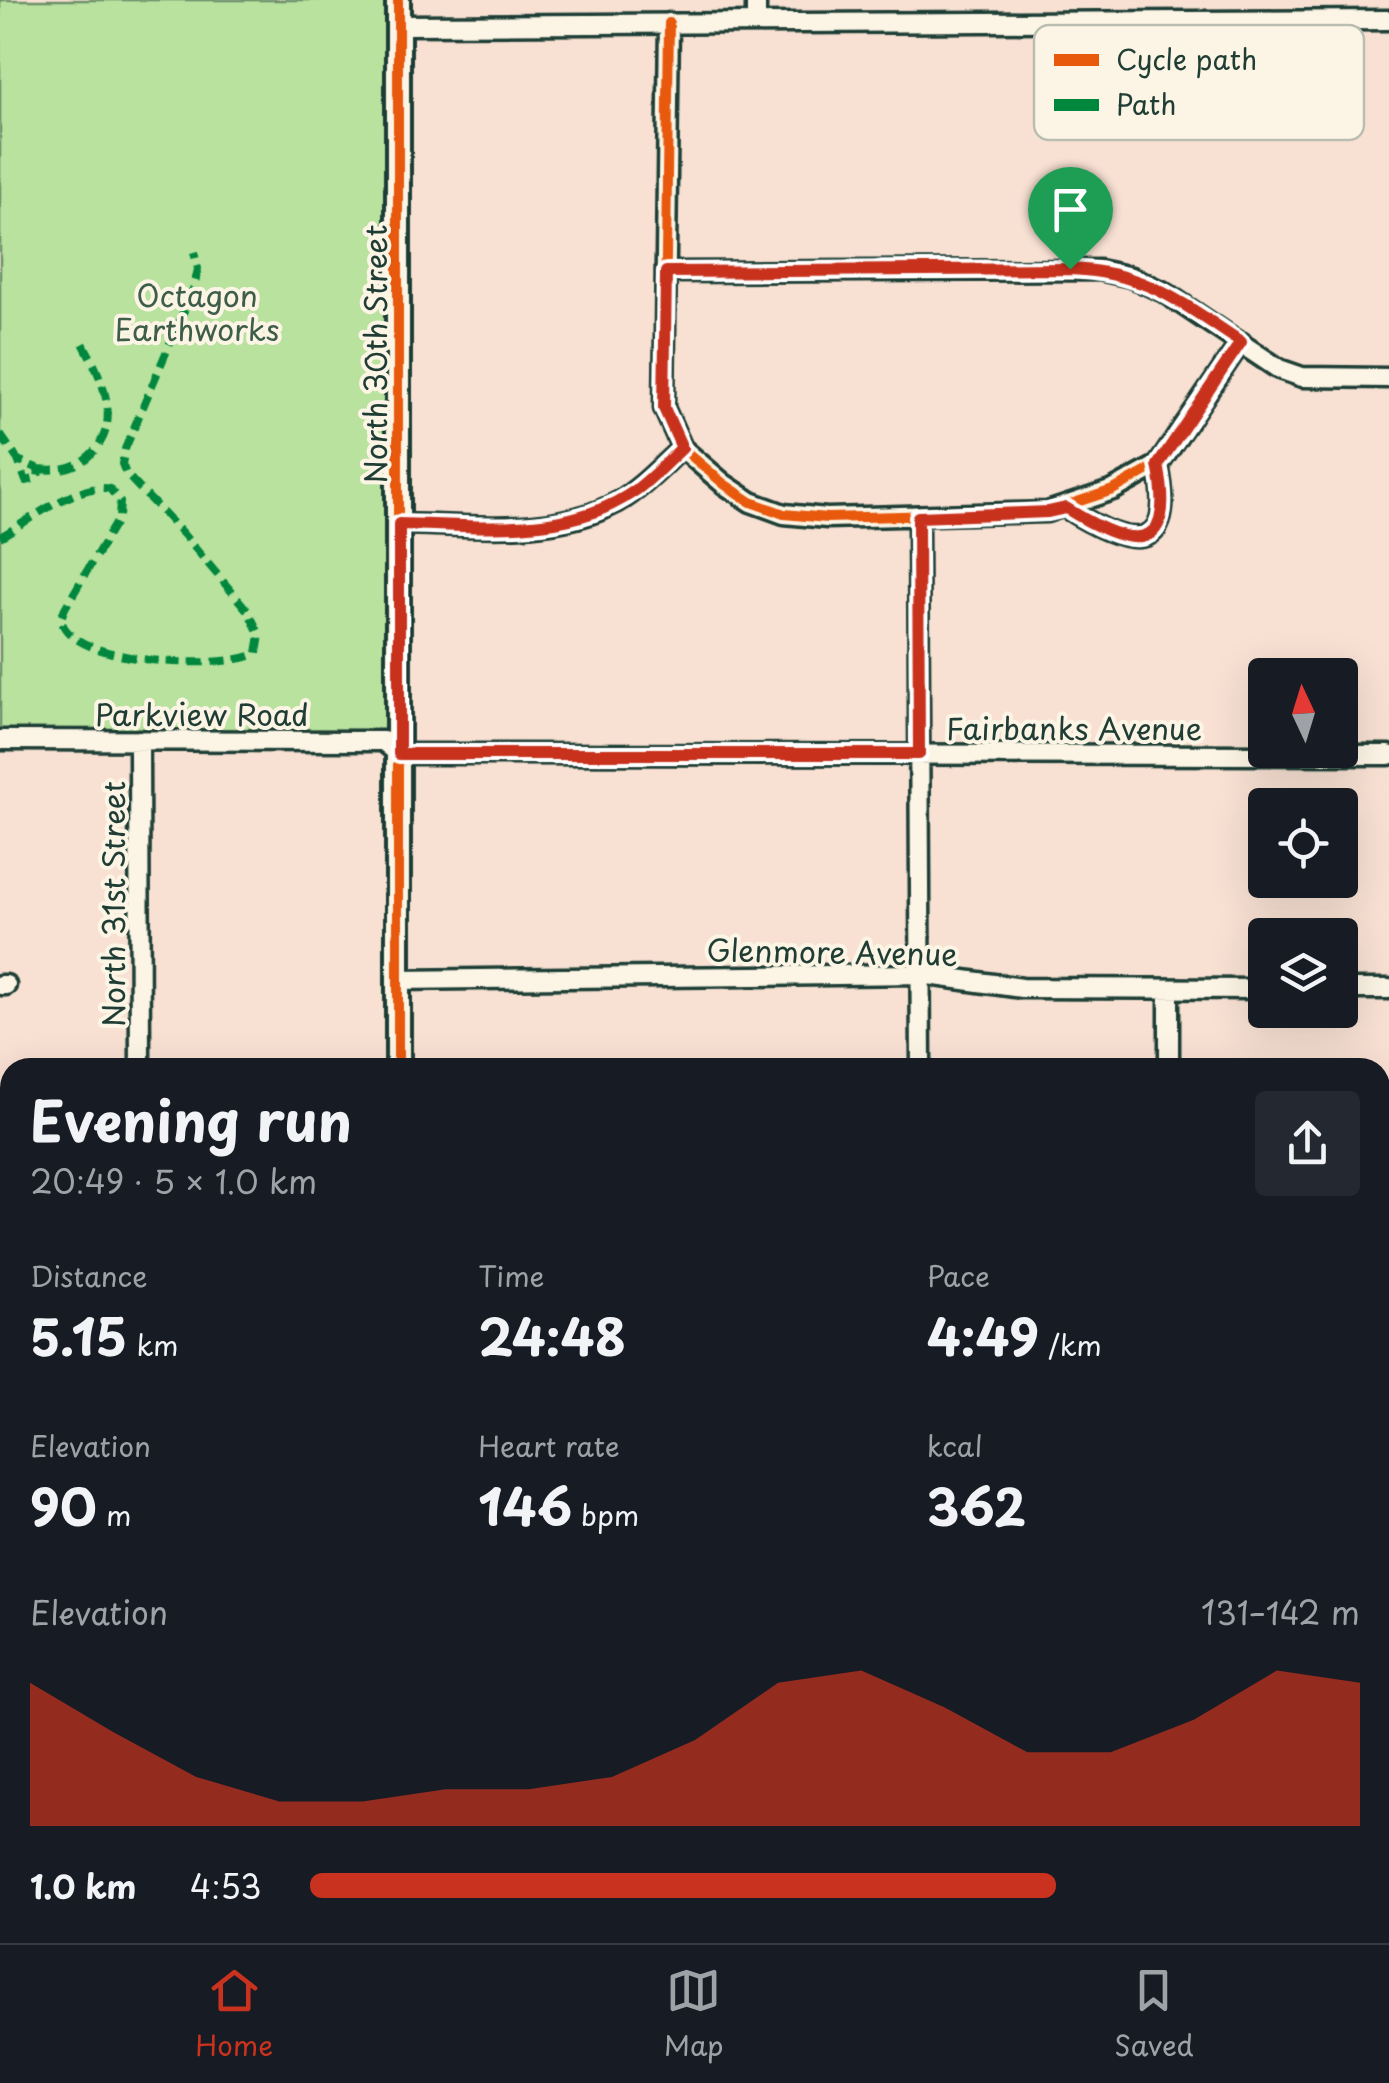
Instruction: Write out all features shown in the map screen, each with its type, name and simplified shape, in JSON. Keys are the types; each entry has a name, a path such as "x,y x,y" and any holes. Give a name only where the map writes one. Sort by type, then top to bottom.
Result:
{"street":[{"name":"North 30th Street","path":"398,0 398,1058"},
{"path":"756,0 756,23"},
{"path":"398,26 1389,20"},
{"path":"669,24 664,408 682,448 738,493 784,514 827,518 1048,512 1066,508 1113,490 1158,465 1241,342"},
{"path":"666,272 1099,270 1132,277 1164,292 1279,369 1302,376 1389,378"},
{"path":"399,524 534,526 563,521 616,503 638,489 682,448"},
{"path":"1066,508 1116,536 1134,538 1148,534 1160,523 1165,508 1158,465"},
{"path":"918,517 921,1058"},
{"name":"Parkview Road","path":"0,740 384,740 399,754"},
{"name":"North 31st Street","path":"139,740 140,1058"},
{"name":"Fairbanks Avenue","path":"399,754 1389,755"},
{"name":"Glenmore Avenue","path":"398,980 921,974 1022,988 1248,990"},
{"path":"1358,989 1389,989"},
{"path":"1169,990 1169,1058"}],"green space":[{"name":"Octagon Earthworks","path":"0,0 384,0 397,26 391,732 0,734"}],"marked path":[{"path":"0,537 69,497 98,488 110,489 120,502 119,517 65,608 61,618 70,634 90,646 150,660 214,662 257,653 260,635 248,611 126,474 122,464 194,287 198,269 194,252"},
{"path":"39,469 60,469 79,463 101,442 106,428 108,414 102,384 83,343"},
{"path":"0,434 18,460 26,481 38,478 39,469 18,460"}],"cycle path":[{"path":"398,0 398,1058"},
{"path":"669,23 664,408 682,448 751,502 784,514 827,518 1047,512 1113,490 1158,465 1241,342"}],"route":[{"path":"1070,269 1132,277 1164,292 1241,342 1158,465 1165,508 1160,523 1148,534 1134,538 1116,536 1066,508 918,517 919,754 399,754 399,524 534,526 591,514 638,489 682,448 664,408 666,272 1070,269"}]}
